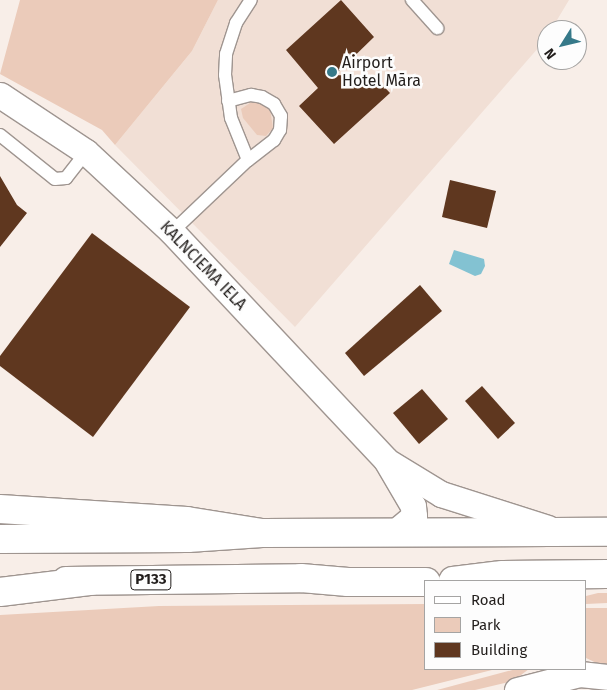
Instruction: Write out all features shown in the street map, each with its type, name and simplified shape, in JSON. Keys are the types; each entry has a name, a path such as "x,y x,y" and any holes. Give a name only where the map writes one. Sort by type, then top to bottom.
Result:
{"main road":[{"path":"0,509 187,521 262,533"},
{"path":"0,539 188,538 262,533 607,532"},
{"path":"461,580 502,575 596,577"},
{"name":"P133","path":"0,581 301,578 348,582 424,582"},
{"path":"0,592 91,581"}],"street":[{"name":"KALNCIEMA IELA","path":"0,96 86,152 172,232 386,460 413,506 414,516 395,532"},
{"name":"KALNCIEMA IELA","path":"386,460 441,494 564,532"},
{"path":"517,690 582,678 607,677"}],"lane":[{"path":"248,160 230,118 226,54 236,23 251,0"},
{"path":"412,0 437,28"},
{"path":"172,232 248,160 274,140 280,130 281,116 274,104 262,97 251,95 228,101"},
{"path":"0,135 55,179 66,178 86,152"}],"shaded area":[{"path":"218,0 569,0 557,20 537,20 537,49 295,327 115,145 192,51"}],"green space":[{"path":"20,0 218,0 192,51 115,145 102,130 0,74"},
{"path":"253,101 261,101 270,109 273,128 266,136 257,135 243,118 241,109"},
{"path":"607,593 607,603 587,604 587,596"},
{"path":"424,604 424,670 492,670 412,690 0,690 0,615 159,606"},
{"path":"587,608 607,608 607,668 587,658"},
{"path":"512,670 528,670 513,681 475,690 437,690"}],"water":[{"path":"454,250 484,259 485,266 481,274 475,276 449,264"}],"building":[{"name":"Airport Hotel Māra","path":"341,0 374,37 335,75 375,77 390,93 334,144 299,106 318,88 286,50"},
{"path":"0,176 17,205 27,213 0,247"},
{"path":"450,180 496,191 487,228 442,217"},
{"path":"92,233 190,307 93,437 0,366 0,356"},
{"path":"420,285 442,311 364,376 345,353"},
{"path":"482,386 515,423 498,439 465,401"},
{"path":"422,389 448,419 419,444 393,413"}],"place":[{"name":"Airport Hotel Māra","path":"332,72"}]}
